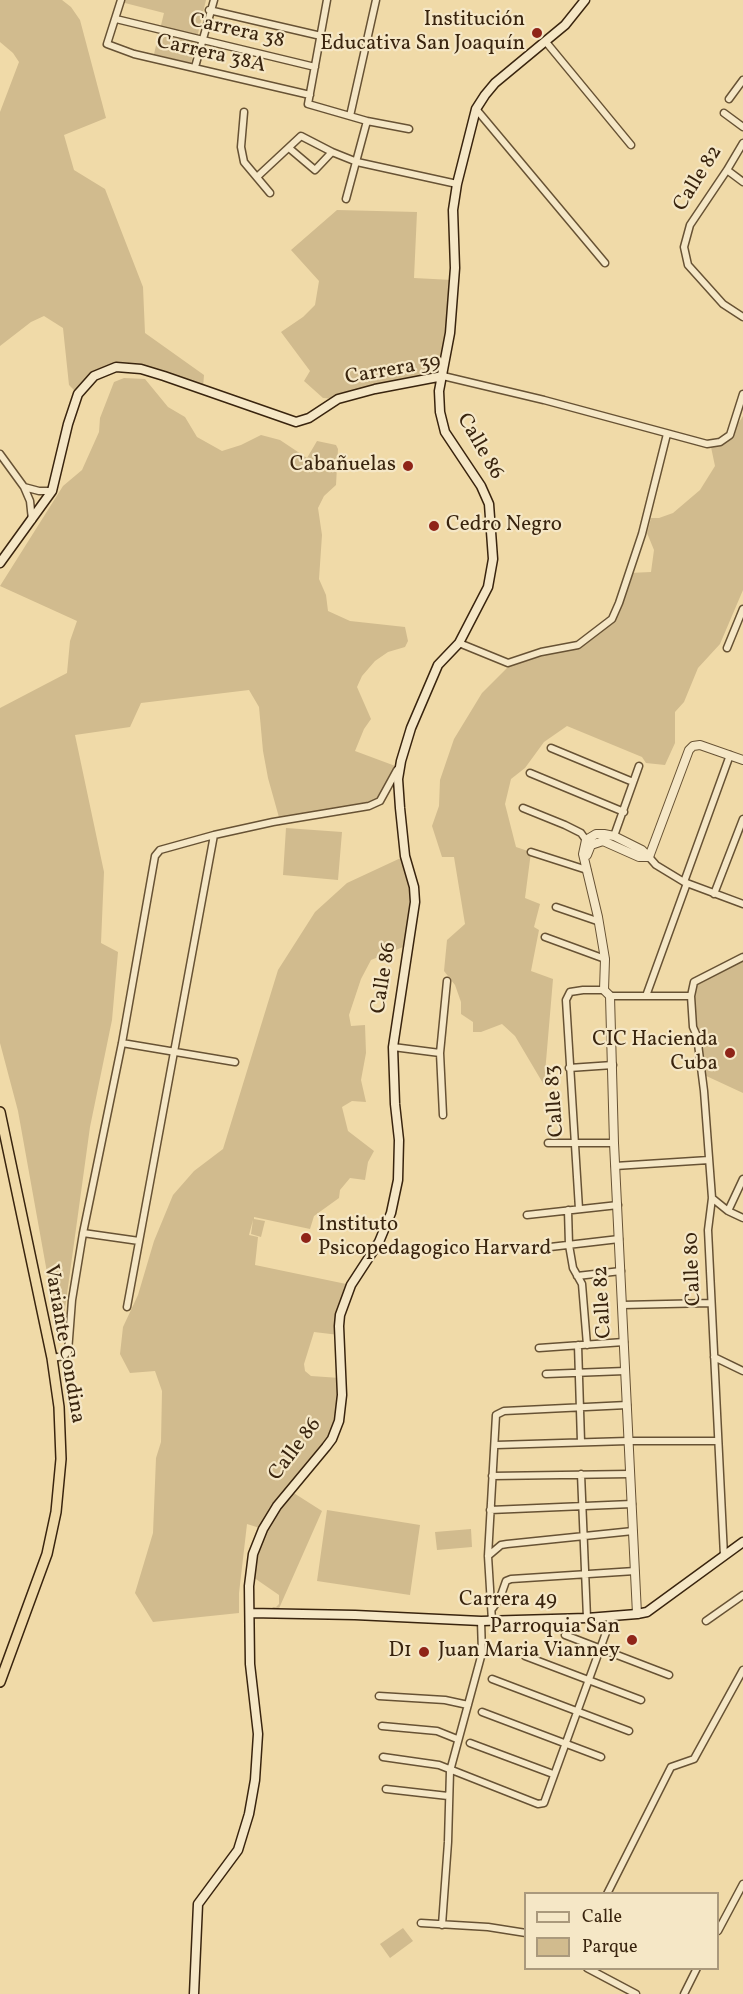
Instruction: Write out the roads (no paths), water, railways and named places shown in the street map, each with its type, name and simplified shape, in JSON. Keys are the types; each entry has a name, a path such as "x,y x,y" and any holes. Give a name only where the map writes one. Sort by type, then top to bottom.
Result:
{"highway":[{"name":"Variante Condina","path":"0,1112 52,1358 59,1407 60,1435 56,1512 47,1554 0,1682"}],"main road":[{"name":"Calle 86","path":"194,1994 198,1904 238,1850 247,1821 255,1780 258,1734 250,1664 250,1566 257,1542 277,1506 332,1439 339,1421 342,1395 340,1315 351,1286 379,1242 391,1214 398,1180 399,1140 393,1047 415,902 414,887 405,856 400,808 398,779 401,761 411,728 438,665 459,643 488,587 493,558 489,504 481,486 445,432 441,422 439,391 451,322 455,268 453,210 457,183 476,109 495,83 565,25 585,0"},
{"name":"Carrera 39","path":"52,491 68,424 78,394 94,376 116,367 141,369 203,388 296,422 309,418 338,399 375,389 443,376"},
{"path":"0,563 52,491"},
{"name":"Carrera 49","path":"250,1613 481,1621 612,1617 637,1614 647,1612 743,1542"}],"street":[{"path":"116,19 121,0"},
{"path":"195,67 209,10 214,0"},
{"path":"327,0 308,104 367,121 409,129"},
{"path":"350,116 376,0"},
{"path":"209,10 321,36"},
{"name":"Carrera 38","path":"116,19 315,67"},
{"name":"Carrera 38A","path":"116,19 107,44 134,54 310,95"},
{"path":"546,42 631,145"},
{"path":"729,99 743,80"},
{"path":"476,109 605,263"},
{"path":"244,112 242,155 244,162 270,193"},
{"path":"724,113 743,127"},
{"path":"346,199 367,121"},
{"path":"257,177 301,136 357,162 457,183"},
{"name":"Calle 82","path":"743,143 690,225 684,247 688,266 723,304 743,317"},
{"path":"289,148 315,170 332,152"},
{"path":"727,170 743,182"},
{"name":"Carrera 39","path":"443,376 544,400 707,444 720,442 730,435 743,394"},
{"path":"459,643 508,663 541,652 578,645 612,619 620,603 642,534 667,434"},
{"path":"0,454 24,487 30,501 32,520"},
{"path":"24,487 39,491 52,491"},
{"path":"727,648 740,628 743,609"},
{"path":"649,857 689,750 693,746 700,745 743,760"},
{"path":"551,748 633,782"},
{"path":"646,996 730,755"},
{"path":"52,1358 64,1356 68,1352 72,1300 83,1233 122,1043 155,856 159,850 273,822 369,806 380,801 386,793 401,761"},
{"path":"614,836 639,766"},
{"path":"530,773 624,812"},
{"path":"523,808 581,833 586,840 596,834 614,836 642,850 656,866 686,883 743,904"},
{"path":"714,894 743,819"},
{"path":"127,1307 214,836"},
{"name":"Calle 82","path":"586,840 583,854 605,959 613,1065 615,1166 637,1614"},
{"path":"531,852 587,868 588,849 598,842 611,843 639,857 649,857"},
{"path":"556,907 597,921"},
{"path":"545,937 605,959"},
{"name":"Calle 80","path":"724,1557 708,1230 712,1198 704,1091 697,1036 693,1027 692,996 694,982 743,957"},
{"path":"443,1115 440,1053 447,981"},
{"name":"Calle 83","path":"579,1209 566,1000 570,992 583,990 607,993"},
{"path":"607,993 692,996"},
{"path":"122,1043 235,1062"},
{"path":"393,1047 440,1053"},
{"path":"569,1068 613,1065"},
{"path":"548,1143 614,1143"},
{"path":"615,1166 709,1160"},
{"path":"728,1211 743,1179"},
{"path":"712,1198 728,1211 743,1218"},
{"path":"527,1215 618,1205"},
{"path":"568,1210 569,1245 573,1268 582,1284 587,1345"},
{"path":"83,1233 139,1241"},
{"path":"533,1249 619,1239"},
{"path":"577,1276 621,1270"},
{"path":"622,1305 711,1303"},
{"path":"539,1348 624,1342"},
{"path":"578,1345 581,1442"},
{"path":"714,1357 743,1371"},
{"path":"546,1374 625,1371"},
{"path":"492,1621 488,1556 496,1415 504,1411 627,1405"},
{"path":"496,1445 718,1441"},
{"path":"581,1474 587,1618"},
{"path":"492,1476 630,1474"},
{"path":"490,1510 632,1504"},
{"path":"488,1556 501,1545 633,1531"},
{"path":"492,1609 500,1598 506,1581 511,1579 635,1571"},
{"path":"706,1622 743,1595"},
{"path":"383,1757 439,1765 538,1804 544,1803 612,1617"},
{"path":"442,1925 450,1771 482,1653 481,1621"},
{"path":"565,1635 669,1675"},
{"path":"525,1656 641,1700"},
{"path":"608,1892 671,1767 694,1759 743,1670"},
{"path":"492,1679 629,1731"},
{"path":"379,1696 445,1700 468,1705"},
{"path":"482,1712 601,1757"},
{"path":"382,1726 437,1731 458,1739"},
{"path":"470,1743 553,1774"},
{"path":"386,1789 448,1797"},
{"path":"719,1927 743,1884"},
{"path":"422,1923 488,1927 524,1933"},
{"path":"591,1970 636,1994"},
{"path":"684,1994 697,1970"}],"place":[{"name":"Institución Educativa San Joaquín","path":"537,33"},
{"name":"Cabañuelas","path":"408,466"},
{"name":"Cedro Negro","path":"434,526"},
{"name":"CIC Hacienda Cuba","path":"730,1053"},
{"name":"Instituto Psicopedagogico Harvard","path":"306,1238"},
{"name":"Parroquia San Juan Maria Vianney","path":"632,1640"},
{"name":"D1","path":"424,1652"}]}
